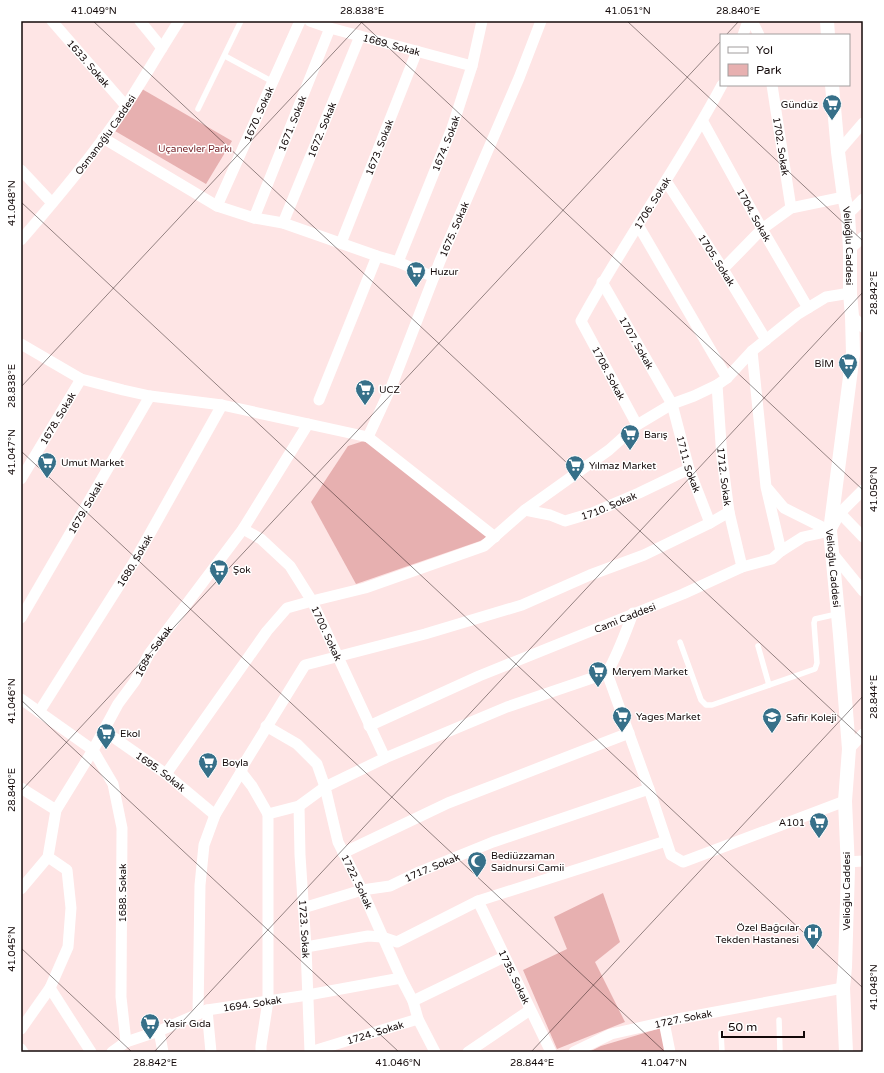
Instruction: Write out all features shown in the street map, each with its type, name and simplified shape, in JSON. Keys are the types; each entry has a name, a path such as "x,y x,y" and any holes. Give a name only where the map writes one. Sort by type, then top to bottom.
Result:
{"street":[{"name":"1633. Sokak","path":"52,21 126,106"},
{"path":"140,21 162,48"},
{"name":"Osmanoğlu Caddesi","path":"21,240 103,138 126,106 179,21"},
{"name":"1670. Sokak","path":"217,206 300,21"},
{"name":"1669. Sokak","path":"310,21 330,28 472,66"},
{"name":"1674. Sokak","path":"398,262 452,128 472,66 482,21"},
{"name":"1675. Sokak","path":"368,437 392,385 434,277 519,78 541,21"},
{"path":"743,34 748,21"},
{"path":"752,21 758,34"},
{"path":"827,21 828,34"},
{"name":"1671. Sokak","path":"254,218 330,28"},
{"name":"1672. Sokak","path":"283,223 360,36"},
{"name":"1673. Sokak","path":"341,243 417,51"},
{"name":"1706. Sokak","path":"581,321 602,282 703,122 721,86"},
{"name":"1702. Sokak","path":"772,86 791,208"},
{"name":"Velioğlu Caddesi","path":"832,86 838,152 844,197 848,214 853,354 830,531 849,749 845,801 848,862 843,988 846,1052"},
{"name":"1704. Sokak","path":"703,122 762,229 808,308"},
{"path":"838,152 863,123"},
{"path":"103,138 217,206 254,218 283,223 398,262 434,277"},
{"path":"21,170 52,203"},
{"name":"1705. Sokak","path":"666,182 723,269 766,340"},
{"path":"723,269 762,229 791,208 844,197"},
{"path":"848,214 863,199"},
{"path":"638,225 727,378"},
{"path":"850,249 863,237"},
{"path":"319,400 377,256"},
{"name":"1707. Sokak","path":"602,282 672,404"},
{"path":"166,774 266,631 287,608 365,588 484,546 525,510 609,450 637,425 672,404 717,385 727,378 752,352 798,314 826,297 850,293"},
{"path":"852,316 863,327"},
{"name":"1708. Sokak","path":"581,321 637,425"},
{"path":"21,344 81,378 123,390 150,396 222,405 368,437 495,537"},
{"path":"752,352 766,487 781,550"},
{"name":"1678. Sokak","path":"21,479 81,378"},
{"name":"1712. Sokak","path":"717,385 722,458 729,512 742,567"},
{"name":"1679. Sokak","path":"21,618 150,396"},
{"name":"1711. Sokak","path":"672,404 689,469 710,523"},
{"name":"1680. Sokak","path":"39,712 134,562 222,405"},
{"name":"1684. Sokak","path":"48,857 56,810 93,750 118,704 135,681 149,654 243,529 308,424"},
{"name":"1710. Sokak","path":"525,510 550,515 565,521 592,513 639,493 689,469"},
{"path":"766,487 784,508 830,531 840,513 863,490"},
{"path":"211,1052 202,1012 200,885 204,845 215,815 266,726 305,665 425,634 522,605 590,575 644,555 710,523 729,512"},
{"path":"840,513 863,537"},
{"name":"1700. Sokak","path":"243,529 261,539 290,566 312,601 385,758"},
{"name":"Cami Caddesi","path":"370,726 479,676 683,594 742,567 772,559 781,550 803,537 830,531"},
{"path":"833,554 863,591"},
{"path":"268,814 299,806 325,787 385,758 507,707 607,673 617,656 633,613"},
{"path":"607,673 671,855 683,862 845,801"},
{"path":"21,699 93,750"},
{"name":"1722. Sokak","path":"266,726 297,744 316,764 325,787 338,842 362,890 382,937 413,1001 418,1019 435,1052"},
{"name":"1695. Sokak","path":"104,730 166,774 215,815"},
{"path":"343,853 448,803 629,733"},
{"path":"849,749 863,734"},
{"name":"1688. Sokak","path":"93,750 113,784 122,828 121,996 126,1042"},
{"path":"241,772 252,786 268,814 268,1001 261,1052"},
{"path":"21,788 56,810"},
{"name":"1717. Sokak","path":"303,908 362,890 390,886 419,872 493,842 649,789"},
{"name":"1723. Sokak","path":"299,806 310,1052"},
{"path":"306,947 368,936 382,937 396,942 478,901 666,841"},
{"path":"21,889 48,857 67,870 71,908 68,947 50,988 21,1029"},
{"path":"848,862 863,861"},
{"name":"1735. Sokak","path":"478,901 551,1052"},
{"path":"413,1001 504,957"},
{"name":"1694. Sokak","path":"112,1052 126,1042 159,1031 202,1012 401,978"},
{"path":"50,988 90,1052"},
{"name":"1727. Sokak","path":"574,1052 611,1034 664,1022 843,988"},
{"path":"468,1052 530,1010"},
{"name":"1724. Sokak","path":"310,1052 418,1019"},
{"path":"664,1022 670,1052"},
{"path":"159,1031 163,1052"}],"lane":[{"path":"198,109 242,21"},
{"path":"225,56 273,82"},
{"path":"680,642 701,700 706,705 712,705 816,669 815,619 838,613"},
{"path":"758,646 769,684"},
{"path":"779,1020 780,1052"},
{"path":"721,1033 722,1052"}],"green space":[{"name":"Uçanevler Parkı","path":"142,89 232,141 206,184 115,131"},
{"path":"373,438 494,533 480,541 356,584 311,502 348,446"},
{"path":"603,893 620,942 595,962 625,1022 557,1049 523,970 567,949 554,917"},
{"path":"661,1028 665,1052 589,1052 601,1046"}],"place":[{"name":"Gündüz","path":"832,121"},
{"name":"Huzur","path":"416,288"},
{"name":"BİM","path":"848,380"},
{"name":"UCZ","path":"365,406"},
{"name":"Barış","path":"630,451"},
{"name":"Umut Market","path":"47,479"},
{"name":"Yılmaz Market","path":"575,482"},
{"name":"Şok","path":"219,586"},
{"name":"Meryem Market","path":"598,688"},
{"name":"Yages Market","path":"622,733"},
{"name":"Safir Koleji","path":"772,734"},
{"name":"Ekol","path":"106,750"},
{"name":"Boyla","path":"208,779"},
{"name":"A101","path":"819,839"},
{"name":"Bediüzzaman Saidnursi Camii","path":"477,878"},
{"name":"Özel Bağcılar Tekden Hastanesi","path":"813,950"},
{"name":"Yasir Gıda","path":"150,1040"}]}
